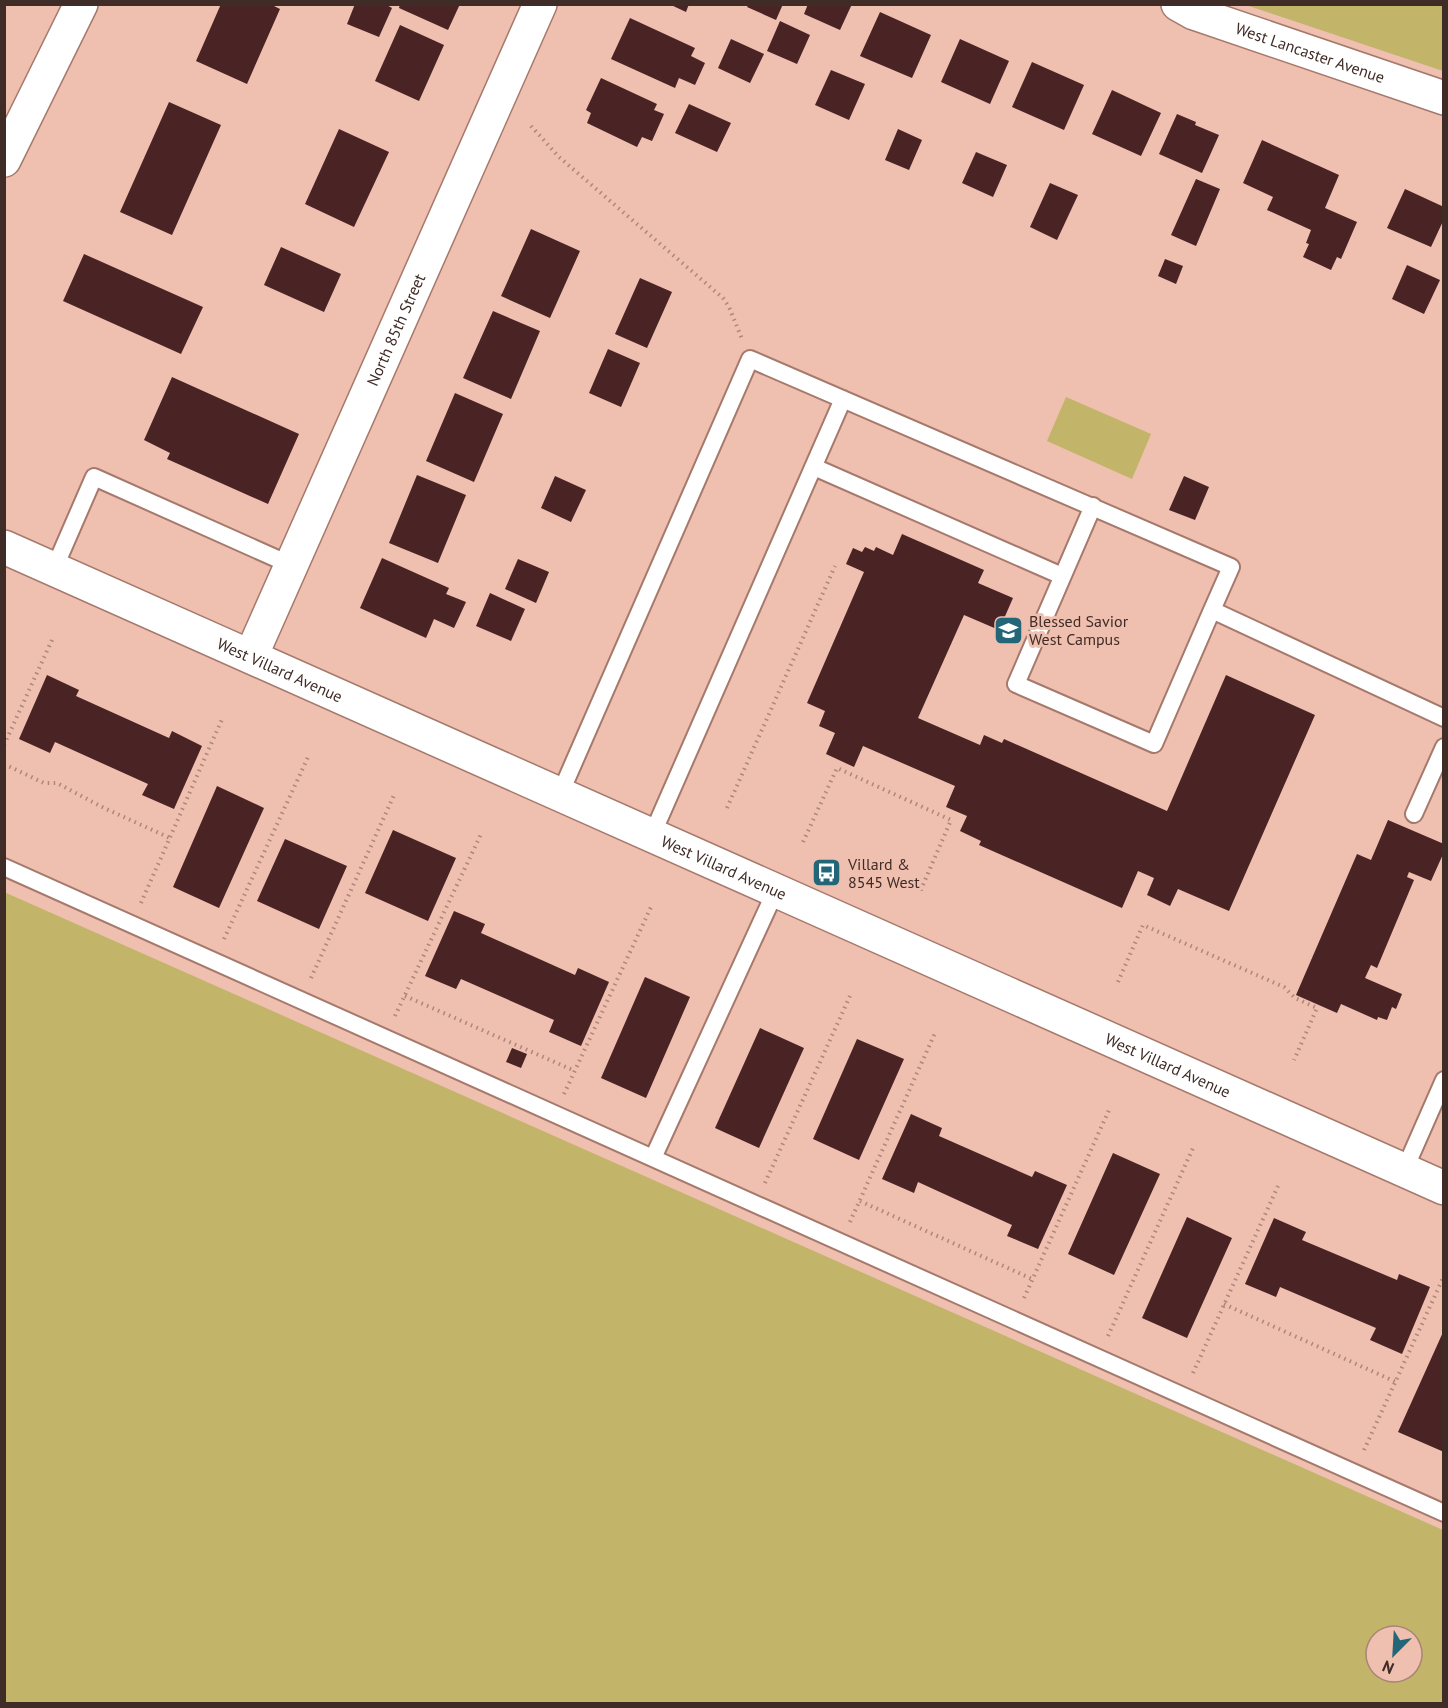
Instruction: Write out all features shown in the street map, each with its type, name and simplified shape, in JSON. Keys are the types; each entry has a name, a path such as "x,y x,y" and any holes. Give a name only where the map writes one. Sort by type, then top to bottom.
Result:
{"street":[{"path":"4,160 81,4"},
{"name":"North 85th Street","path":"251,656 540,4"},
{"name":"West Lancaster Avenue","path":"1178,4 1194,13 1443,98"},
{"name":"West Villard Avenue","path":"4,547 1443,1188"}],"lane":[{"path":"560,794 750,359 1093,506 1231,567 1154,744 1016,684 1093,506"},
{"path":"652,835 843,399"},
{"path":"814,467 1062,576"},
{"path":"54,569 94,477 291,565"},
{"path":"1212,610 1443,718"},
{"path":"1414,814 1443,747"},
{"path":"4,867 1443,1513"},
{"path":"653,1158 776,890"},
{"path":"1404,1171 1443,1080"}],"path":[{"path":"531,126 559,157 723,298 729,307 750,359"},
{"path":"727,808 835,566"},
{"path":"4,745 52,640"},
{"path":"132,924 224,717"},
{"path":"214,961 309,755"},
{"path":"4,764 44,783 57,783 104,808 170,838"},
{"path":"803,842 837,768 951,820 919,894"},
{"path":"301,1000 395,793"},
{"path":"385,1038 482,832"},
{"path":"556,1114 651,907"},
{"path":"1118,982 1143,925 1284,987 1295,998 1317,1008 1294,1060"},
{"path":"405,996 575,1071"},
{"path":"755,1204 850,996"},
{"path":"841,1242 935,1034"},
{"path":"1014,1320 1109,1110"},
{"path":"1098,1358 1193,1148"},
{"path":"1182,1396 1278,1186"},
{"path":"860,1201 1032,1279"},
{"path":"1354,1473 1443,1276"},
{"path":"1224,1304 1395,1382"}],"shaded area":[{"path":"1246,5 1443,5 1443,71"},
{"path":"1066,397 1151,434 1132,479 1047,441"},
{"path":"4,892 1443,1530 1443,1703 5,1703"}],"building":[{"path":"221,4 270,4 280,9 247,84 196,61"},
{"path":"355,4 385,4 392,8 379,37 347,24"},
{"path":"400,4 460,4 448,30 399,8"},
{"path":"669,4 689,4 686,12"},
{"path":"749,4 783,4 776,20 747,7"},
{"path":"808,4 852,4 840,30 804,14"},
{"path":"880,12 931,35 912,78 860,56"},
{"path":"630,18 695,48 691,56 705,63 695,85 679,78 675,88 611,59"},
{"path":"780,21 810,35 797,64 767,51"},
{"path":"400,25 444,45 419,101 375,81"},
{"path":"731,39 764,54 750,83 718,68"},
{"path":"960,39 1009,61 990,104 941,82"},
{"path":"1032,62 1084,85 1064,130 1012,107"},
{"path":"831,70 865,84 849,120 815,105"},
{"path":"601,78 657,104 654,110 664,114 652,141 642,137 637,147 587,123 591,113 586,110"},
{"path":"1112,90 1161,113 1141,156 1092,134"},
{"path":"169,102 221,125 172,235 120,212"},
{"path":"689,104 731,123 717,152 675,133"},
{"path":"1177,114 1219,135 1202,173 1159,154"},
{"path":"339,129 389,152 354,227 305,204"},
{"path":"898,129 922,140 909,170 885,160"},
{"path":"1262,140 1339,175 1325,208 1357,222 1341,259 1337,257 1331,270 1303,257 1309,244 1306,243 1311,230 1267,210 1273,197 1243,183"},
{"path":"976,152 1007,165 993,197 962,183"},
{"path":"1196,179 1220,189 1196,246 1171,235"},
{"path":"1050,183 1078,195 1057,240 1030,227"},
{"path":"1405,189 1444,207 1444,219 1431,247 1387,228"},
{"path":"531,229 580,251 550,318 501,296"},
{"path":"281,247 341,274 324,312 264,285"},
{"path":"84,254 203,307 181,354 63,301"},
{"path":"1165,259 1183,266 1176,284 1158,276"},
{"path":"1407,265 1440,280 1424,314 1392,299"},
{"path":"640,278 672,292 647,348 615,334"},
{"path":"493,311 540,331 511,399 463,378"},
{"path":"608,349 640,363 621,407 589,393"},
{"path":"172,377 299,434 268,504 167,459 170,453 144,440"},
{"path":"455,393 503,414 474,482 426,461"},
{"path":"417,475 466,495 438,563 389,543"},
{"path":"555,476 586,490 571,522 541,508"},
{"path":"1184,476 1209,487 1195,520 1169,510"},
{"path":"902,534 984,570 978,583 1013,598 999,630 964,615 918,718 980,745 984,735 1002,743 1004,739 1167,811 1226,675 1315,715 1229,911 1178,889 1170,906 1147,895 1154,878 1138,871 1122,908 979,845 981,841 960,831 967,816 946,807 955,786 863,746 854,767 826,754 835,733 819,726 825,711 807,703 864,572 846,564 853,548 862,552 865,547 874,551 876,547 893,555"},
{"path":"382,558 449,588 446,594 466,602 454,628 434,619 426,638 360,608"},
{"path":"518,559 549,572 536,603 505,589"},
{"path":"490,593 525,609 511,641 476,626"},
{"path":"47,675 79,690 76,696 169,738 172,731 202,746 174,809 142,795 148,784 55,742 50,753 19,739"},
{"path":"217,786 264,808 219,908 173,887"},
{"path":"1388,820 1444,844 1444,852 1431,881 1409,872 1407,877 1414,880 1377,968 1371,965 1365,978 1402,994 1396,1009 1392,1007 1387,1020 1378,1017 1377,1020 1341,1004 1337,1013 1296,995 1357,854 1371,860"},
{"path":"393,830 456,858 428,921 365,893"},
{"path":"285,839 347,866 319,929 257,901"},
{"path":"454,911 485,924 481,933 575,975 578,968 609,982 581,1046 549,1032 554,1020 461,979 456,989 425,976"},
{"path":"645,977 690,997 646,1098 601,1078"},
{"path":"760,1028 804,1048 759,1148 715,1128"},
{"path":"857,1039 904,1059 859,1160 813,1139"},
{"path":"512,1048 527,1054 521,1068 506,1062"},
{"path":"911,1114 942,1128 939,1136 1032,1177 1035,1171 1067,1185 1038,1249 1007,1236 1012,1225 918,1182 914,1193 882,1179"},
{"path":"1113,1153 1160,1174 1114,1275 1068,1254"},
{"path":"1187,1217 1232,1238 1187,1338 1142,1318"},
{"path":"1274,1218 1306,1232 1302,1240 1397,1280 1399,1274 1430,1287 1402,1354 1370,1340 1376,1328 1280,1287 1276,1297 1245,1284"},
{"path":"1444,1330 1444,1452 1398,1432"}],"place":[{"name":"Blessed Savior West Campus","path":"1008,630"},
{"name":"Villard & 8545 West","path":"827,873"}]}
